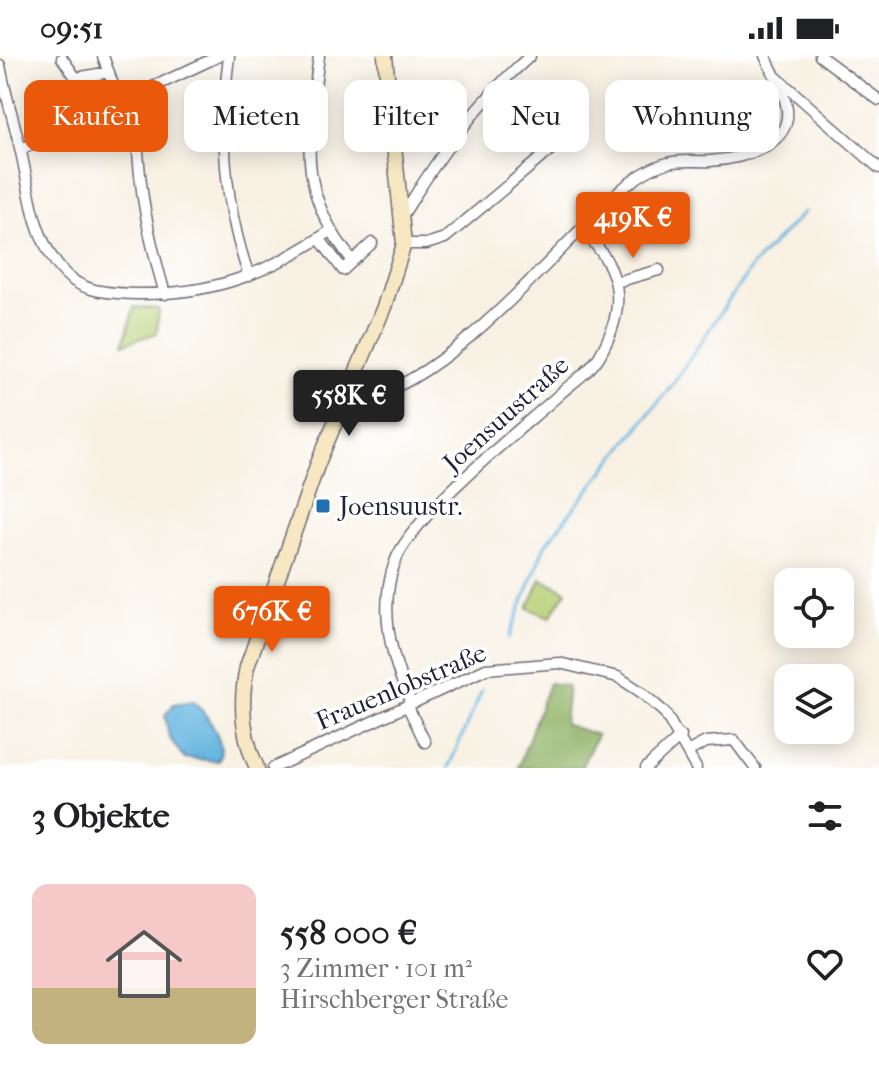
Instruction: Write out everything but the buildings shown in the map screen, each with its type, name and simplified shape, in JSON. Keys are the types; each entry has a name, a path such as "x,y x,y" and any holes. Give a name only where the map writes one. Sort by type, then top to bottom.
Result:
{"main road":[{"path":"257,768 244,722 243,687 247,667 288,544 384,307 404,244 405,211 385,56"}],"street":[{"path":"103,56 112,80"},
{"path":"168,80 219,56"},
{"path":"229,56 223,116 226,181 230,212 249,276"},
{"path":"319,56 308,138 314,194 324,235 343,270 372,243"},
{"path":"405,211 487,98 530,56"},
{"path":"345,398 366,397 407,381 476,330 620,190 644,172 665,163 709,161 762,149 785,129 787,117 786,103 765,56"},
{"path":"820,56 879,100"},
{"path":"62,58 76,78 109,72"},
{"path":"0,65 21,149 31,207 42,240 70,281 96,292 196,292 249,276 324,235"},
{"path":"775,76 879,168"},
{"path":"136,152 141,204 165,294"},
{"path":"404,244 426,244 445,238 548,152"},
{"path":"582,230 613,267 616,282 659,270"},
{"name":"Joensuustraße","path":"425,742 394,665 389,627 390,577 395,559 413,531 443,500 599,358 615,316 616,282"},
{"name":"Frauenlobstraße","path":"273,768 486,669 559,663 618,677 665,713 681,736 696,768"},
{"path":"646,768 681,736"},
{"path":"689,751 719,739 734,740 755,768"}],"green space":[{"path":"134,307 159,309 157,333 124,344"},
{"path":"541,579 567,591 550,617 528,608"},
{"path":"549,683 568,686 564,724 597,735 581,768 518,768"}],"water":[{"path":"194,701 218,738 218,761 184,758 169,737 165,715 174,704"}],"waterway":[{"path":"509,638 545,545 674,382 752,266 804,212"},
{"path":"448,768 482,690"}],"place":[{"name":"Joensuustr.","path":"323,506"}]}
